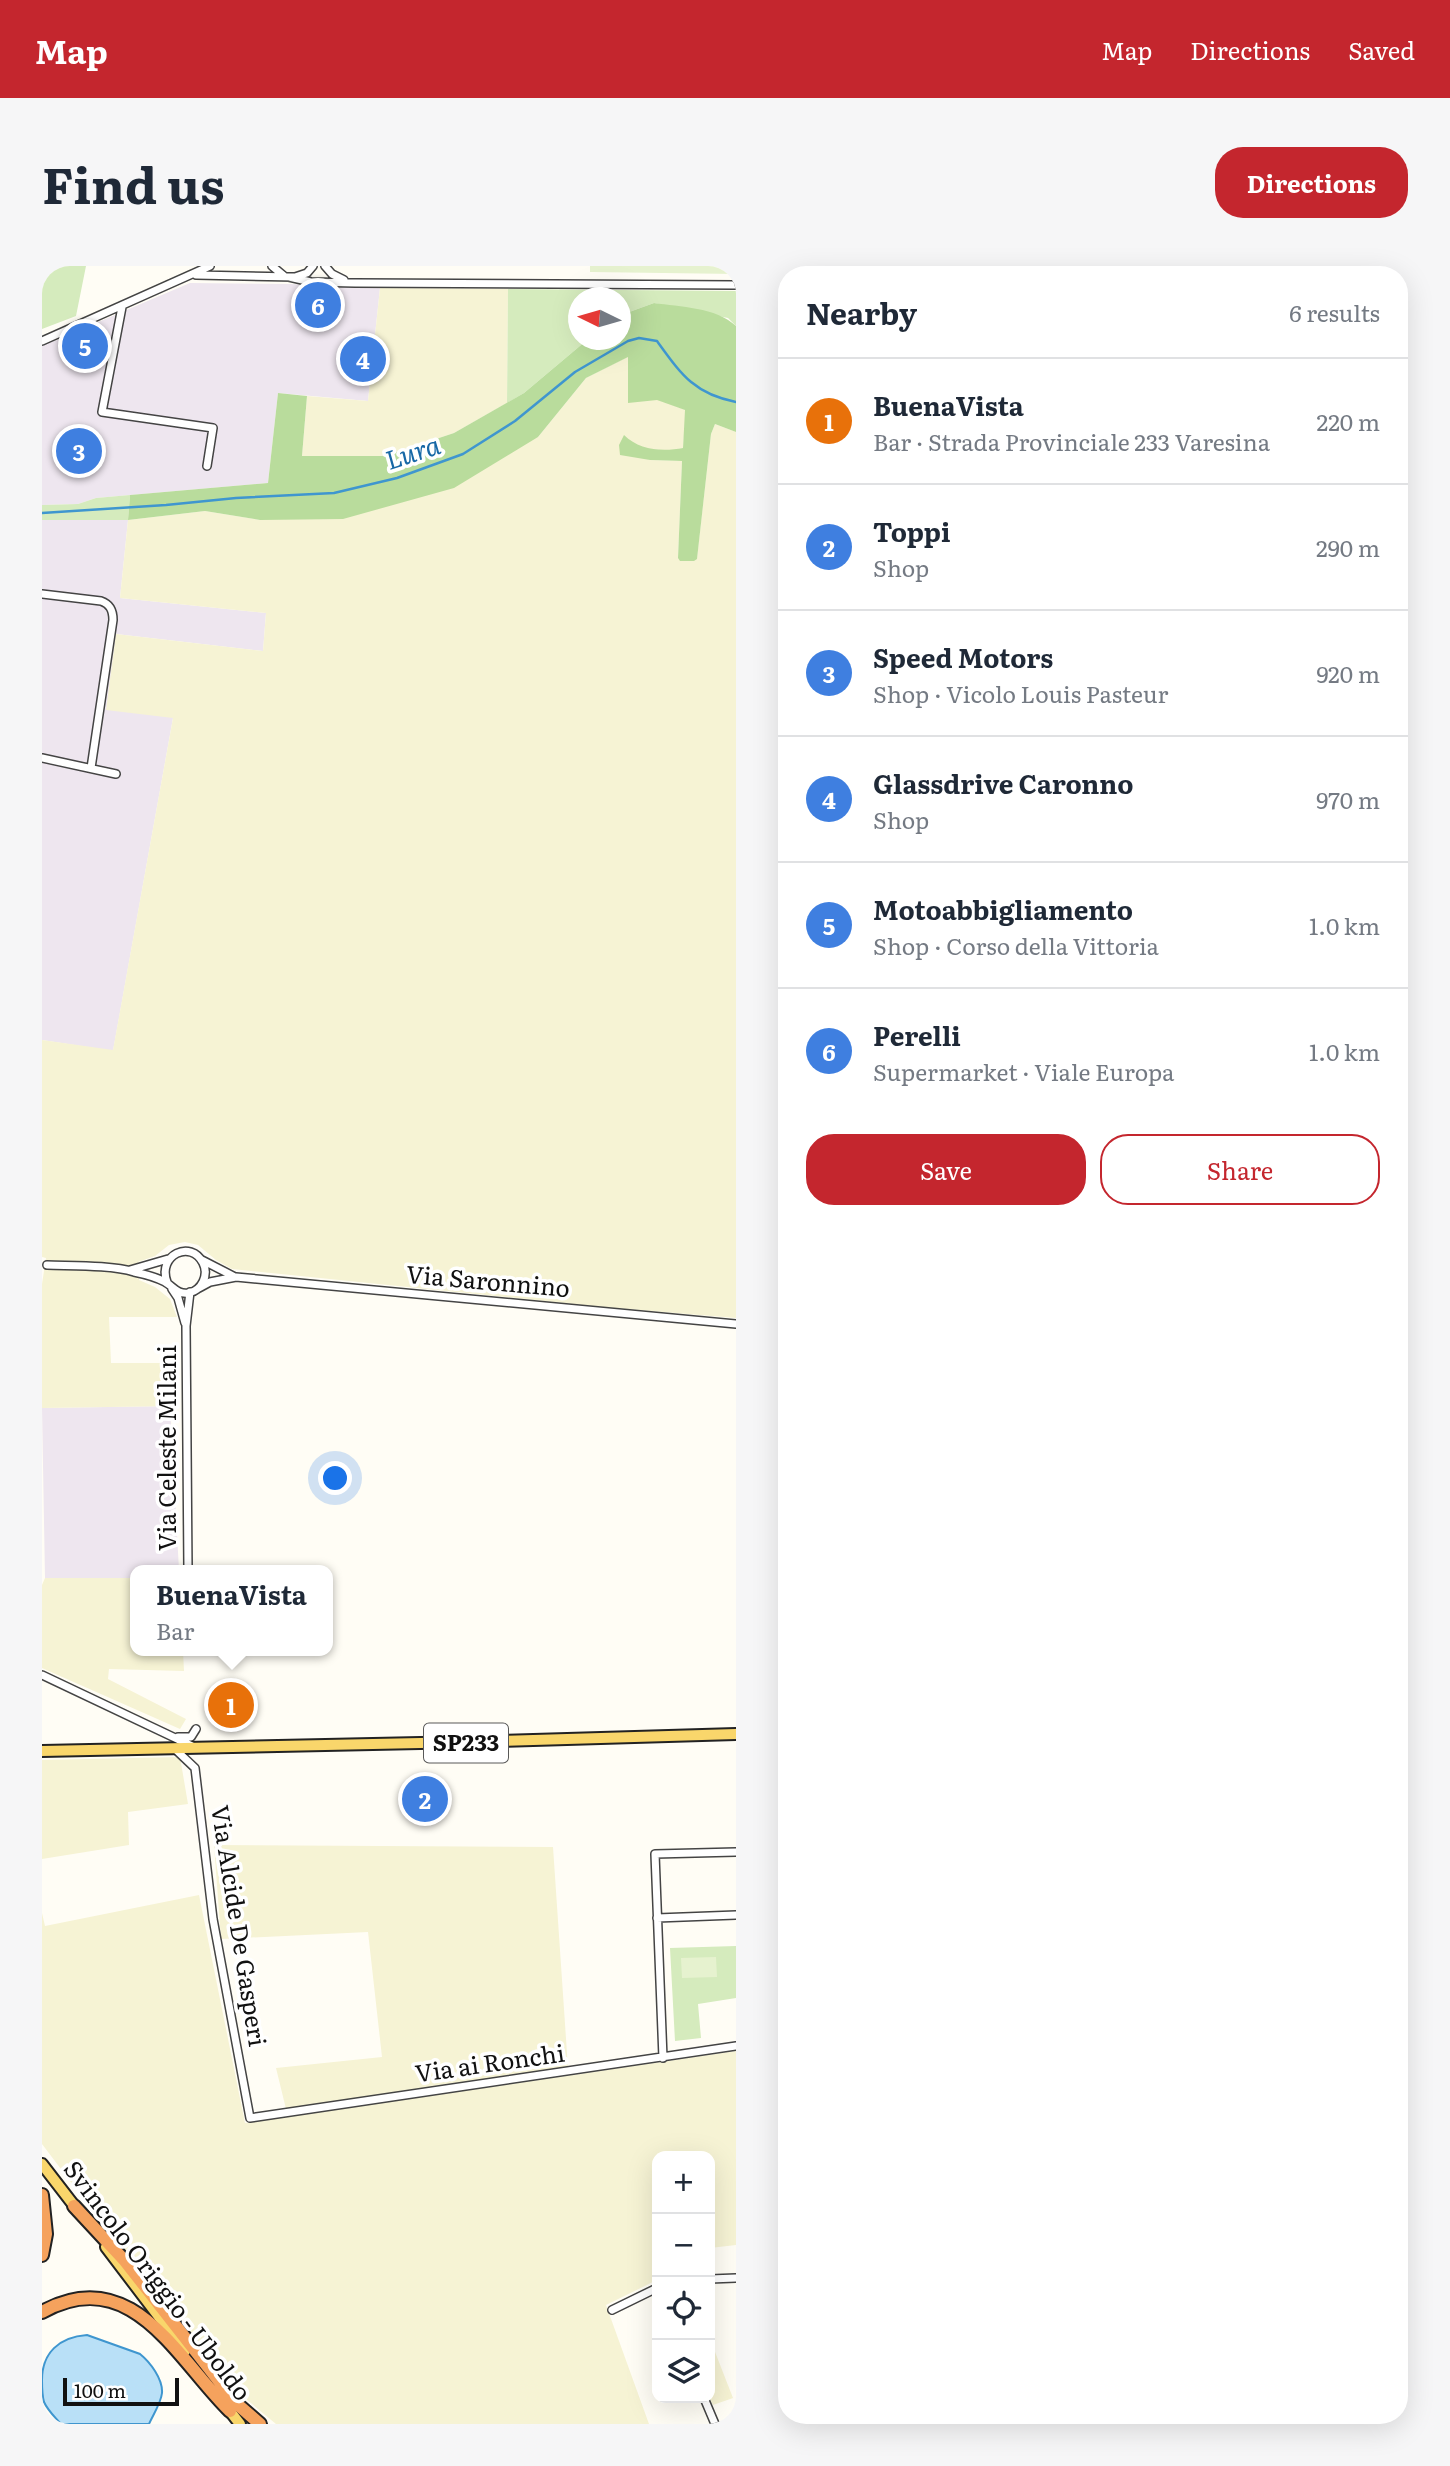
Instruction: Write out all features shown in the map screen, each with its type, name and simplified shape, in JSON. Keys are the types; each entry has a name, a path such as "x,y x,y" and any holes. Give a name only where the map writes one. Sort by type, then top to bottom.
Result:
{"highway":[{"path":"42,2195 46,2225 42,2255"},
{"path":"74,2206 125,2261 237,2404 260,2424"},
{"path":"42,2312 74,2299 103,2299 123,2305 169,2339 230,2412"}],"main road":[{"name":"SP233","path":"42,1751 736,1734"},
{"name":"Svincolo Origgio - Uboldo","path":"42,2164 240,2424"}],"street":[{"path":"42,341 210,266"},
{"path":"272,266 287,277 311,282 736,285"},
{"path":"192,275 287,277 302,275 313,266"},
{"path":"325,266 339,278 355,283"},
{"path":"122,307 102,412 213,428 207,466"},
{"path":"42,594 103,601 113,613 91,768"},
{"path":"42,758 116,774"},
{"name":"Via Saronnino","path":"130,1270 189,1252 236,1277"},
{"path":"169,1259 164,1271 178,1298 186,1326"},
{"path":"199,1288 206,1272 202,1260"},
{"name":"Via Saronnino","path":"47,1265 130,1270 169,1285 178,1292 190,1292 209,1282 236,1277 736,1324"},
{"path":"186,1326 190,1292"},
{"name":"Via Celeste Milani","path":"186,1326 188,1565"},
{"path":"42,1675 195,1748"},
{"path":"171,1736 191,1737 196,1729"},
{"name":"Via Alcide De Gasperi","path":"174,1748 195,1768 213,1919 250,2118"},
{"path":"663,2058 656,1854 736,1852"},
{"path":"657,1918 736,1915"},
{"name":"Via ai Ronchi","path":"250,2118 736,2046"},
{"path":"715,2279 736,2278"},
{"path":"612,2309 652,2290"},
{"path":"706,2403 715,2424"}],"shaded area":[{"path":"190,283 380,288 368,401 278,393 268,483 96,498 78,504 42,505 42,346"},
{"path":"380,288 508,289 507,403 454,433 385,456 302,456 307,396 368,401"},
{"path":"629,356 657,399 686,410 683,448 668,451 619,445 650,460 682,461 678,558 697,558 711,434 715,424 736,432 736,1318 232,1269 198,1245 185,1242 169,1245 155,1256 138,1262 139,1280 155,1287 170,1299 177,1317 109,1317 111,1363 178,1363 178,1406 42,1408 42,1284 46,1258 42,1257 42,1040 113,1050 173,718 106,710 116,634 263,651 266,613 120,598 128,520 205,511 260,520 538,437 586,378"},
{"path":"42,520 128,520 120,598 266,613 263,651 116,634 173,718 113,1051 42,1040"},
{"path":"170,1406 179,1565 130,1565 130,1578 45,1578 42,1408"},
{"path":"45,1578 130,1578 130,1656 183,1656 184,1671 109,1669 108,1679 186,1719 180,1729 42,1668 42,1585"},
{"path":"180,1757 188,1804 128,1812 129,1845 42,1859 42,1760"},
{"path":"214,1845 553,1847 568,2068 286,2109 276,2068 382,2057 368,1932 221,1939"},
{"path":"199,1895 245,2123 736,2051 736,2245 715,2247 715,2151 652,2151 652,2282 606,2305 649,2424 276,2424 216,2374 42,2144 42,1913 45,1926"},
{"path":"715,2352 733,2398 713,2405 712,2403 715,2403"}],"green space":[{"path":"42,266 86,266 76,316 42,329"},
{"path":"590,266 736,266 736,274 590,272"},
{"path":"508,289 568,290 568,350 575,350 524,393 507,403"},
{"path":"631,290 736,291 736,326 728,318 654,303 631,311"},
{"path":"654,303 686,307 708,311 736,326 736,432 715,424 711,434 697,559 694,561 680,561 678,558 682,461 620,455 619,445 624,435 651,449 683,448 685,410 657,400 628,403 628,357 586,378 538,437 454,488 343,519 260,520 205,511 128,520 130,495 268,483 278,393 307,396 302,456 385,456 454,433 524,393 575,350 631,350 631,311"},
{"path":"130,495 128,520 42,520 42,505 78,504 96,498"},
{"path":"736,1946 736,1998 698,2004 701,2038 675,2041 670,1948"},
{"path":"716,1957 717,1977 682,1978 681,1958"}],"water":[{"path":"87,2335 140,2354 152,2366 162,2393 149,2424 61,2424 48,2408 43,2399 42,2380 49,2354 68,2339"}],"waterway":[{"name":"Lura","path":"42,513 334,493 397,478 463,454 515,421 575,372 628,341 639,338 657,341 681,373 699,388 736,402"}],"place":[{"name":"Perelli","path":"318,305"},
{"name":"Motoabbigliamento","path":"85,346"},
{"name":"Glassdrive Caronno","path":"363,359"},
{"name":"Speed Motors","path":"79,451"},
{"name":"BuenaVista","path":"231,1705"},
{"name":"Toppi","path":"425,1799"}]}
